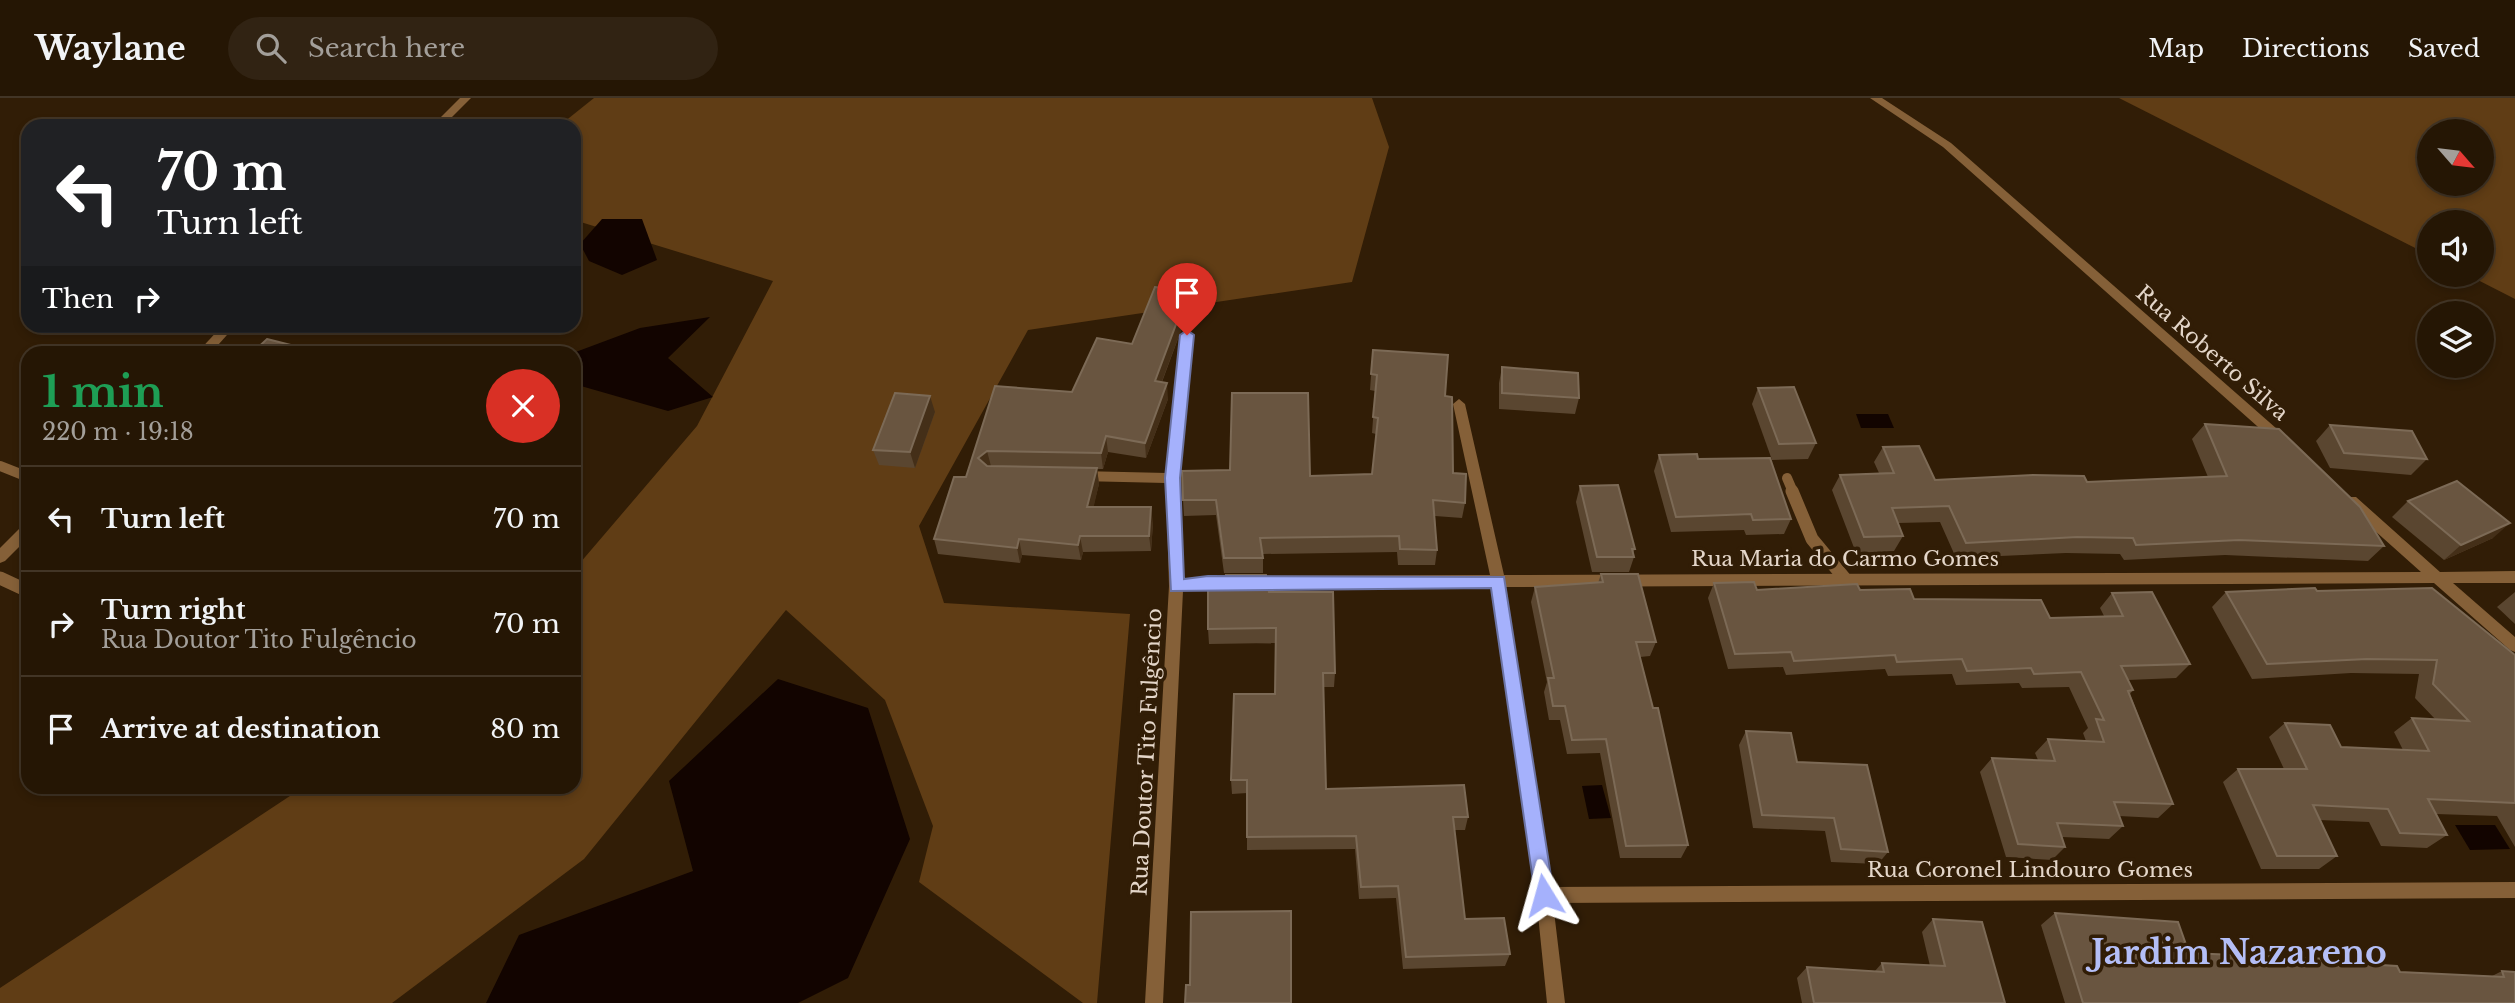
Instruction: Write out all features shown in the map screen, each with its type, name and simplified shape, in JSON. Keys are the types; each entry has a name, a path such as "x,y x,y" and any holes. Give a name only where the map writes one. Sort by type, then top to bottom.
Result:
{"street":[{"path":"444,119 466,98"},
{"name":"Rua Roberto Silva","path":"1875,98 1947,145 2290,448"},
{"path":"210,346 222,333"},
{"name":"Rua Doutor Tito Fulgêncio","path":"1154,1003 1176,586 1173,478 1187,335"},
{"path":"1459,404 1498,581 1544,895 1556,1003"},
{"path":"1069,476 1173,478"},
{"path":"2343,494 2515,646"},
{"path":"0,557 21,536"},
{"name":"Rua Maria do Carmo Gomes","path":"1176,586 1208,582 2515,577"},
{"name":"Rua Coronel Lindouro Gomes","path":"1544,895 2515,890"}],"lane":[{"path":"0,466 21,474"},
{"path":"1787,478 1812,539 1846,580"},
{"path":"0,578 21,588"}],"shaded area":[{"path":"594,98 1372,98 1389,147 1352,282 1028,330 919,526 944,603 1130,614 1097,1003 1083,1003 919,882 933,826 885,700 786,610 584,859 392,1003 0,1003 0,988 293,794 581,794 581,562 697,426 773,281 581,222 581,119 568,119"},
{"path":"2119,98 2515,98 2515,299 2492,287 2494,287 2494,210 2417,210 2417,249"},
{"path":"602,219 642,219 657,260 622,275 589,261 581,243"},
{"path":"710,317 668,358 713,397 668,411 581,386 581,350 640,328"},
{"path":"1856,414 1888,414 1894,428 1861,428"},
{"path":"778,679 868,708 910,839 848,978 798,1003 486,1003 519,935 693,871 669,781"},
{"path":"1602,785 1611,818 1589,819 1582,786"},
{"path":"2455,825 2495,825 2510,849 2470,850"}],"building":[{"path":"1155,287 1188,292 1155,381 1167,383 1145,443 1106,436 1101,453 987,451 978,458 987,466 1097,468 1087,507 1151,507 1149,536 1080,536 1078,545 1019,539 1017,548 934,539 954,477 966,477 995,386 1072,392 1097,338 1132,344"},
{"path":"267,339 295,346 260,346"},
{"path":"1373,350 1448,355 1445,396 1452,397 1453,473 1466,474 1465,503 1433,500 1437,550 1400,549 1399,536 1260,538 1263,558 1224,558 1216,500 1183,500 1182,471 1230,470 1232,393 1308,393 1310,476 1372,474 1378,418 1373,417 1377,375 1371,374"},
{"path":"1502,367 1578,373 1579,398 1502,393"},
{"path":"1794,387 1816,443 1779,444 1758,388"},
{"path":"895,393 930,396 910,452 873,450"},
{"path":"2205,424 2279,429 2360,507 2384,546 2239,540 2136,545 2133,538 2077,537 1966,543 1949,506 1892,508 1903,536 1864,537 1840,475 1894,473 1883,447 1919,446 1935,480 2033,475 2084,476 2087,482 2227,476"},
{"path":"2330,425 2412,431 2427,459 2344,453"},
{"path":"1697,454 1698,459 1770,458 1791,519 1753,520 1751,514 1676,517 1659,455"},
{"path":"2457,481 2510,523 2461,545 2408,501"},
{"path":"1618,485 1635,549 1632,549 1634,557 1597,557 1580,486"},
{"path":"1601,574 1638,574 1656,642 1636,642 1653,708 1658,708 1688,845 1626,846 1606,739 1572,740 1565,706 1553,706 1548,678 1554,678 1535,587 1603,582"},
{"path":"1226,575 1266,575 1269,592 1333,592 1335,673 1323,673 1326,789 1464,785 1468,817 1453,817 1465,919 1504,918 1510,954 1406,957 1398,886 1361,887 1356,836 1247,837 1247,780 1231,780 1234,694 1275,694 1276,628 1208,629 1208,588 1228,588"},
{"path":"1754,582 1757,590 1857,584 1860,590 1910,589 1914,599 2041,600 2050,618 2123,616 2112,593 2152,592 2190,664 2121,666 2133,690 2128,691 2173,804 2114,802 2123,826 2057,823 2065,847 2018,844 1992,758 2055,761 2048,739 2104,742 2096,719 2104,720 2081,672 2034,674 2031,668 1967,671 1962,659 1897,662 1895,655 1794,661 1791,652 1735,654 1714,583"},
{"path":"2315,588 2317,591 2432,588 2515,655 2515,803 2428,799 2447,835 2400,833 2388,809 2313,805 2337,856 2277,856 2238,769 2307,769 2285,723 2330,725 2341,747 2429,751 2412,718 2469,721 2433,684 2437,660 2367,659 2267,664 2226,592"},
{"path":"1746,731 1791,733 1797,762 1867,765 1888,852 1841,849 1834,818 1762,815"},
{"path":"1291,911 1291,1003 1185,1003 1186,985 1190,985 1191,912"},
{"path":"2055,913 2178,922 2189,953 2330,959 2331,962 2397,966 2400,972 2504,977 2502,971 2515,972 2515,1003 2083,1003"},
{"path":"1933,919 1982,922 2005,1003 1814,1003 1807,967 1884,972 1882,963 1945,966"}],"district":[{"name":"Jardim Nazareno","path":"2239,952"}],"route":[{"path":"1187,335 1173,478 1176,586 1208,582 1498,581 1544,895"}]}
